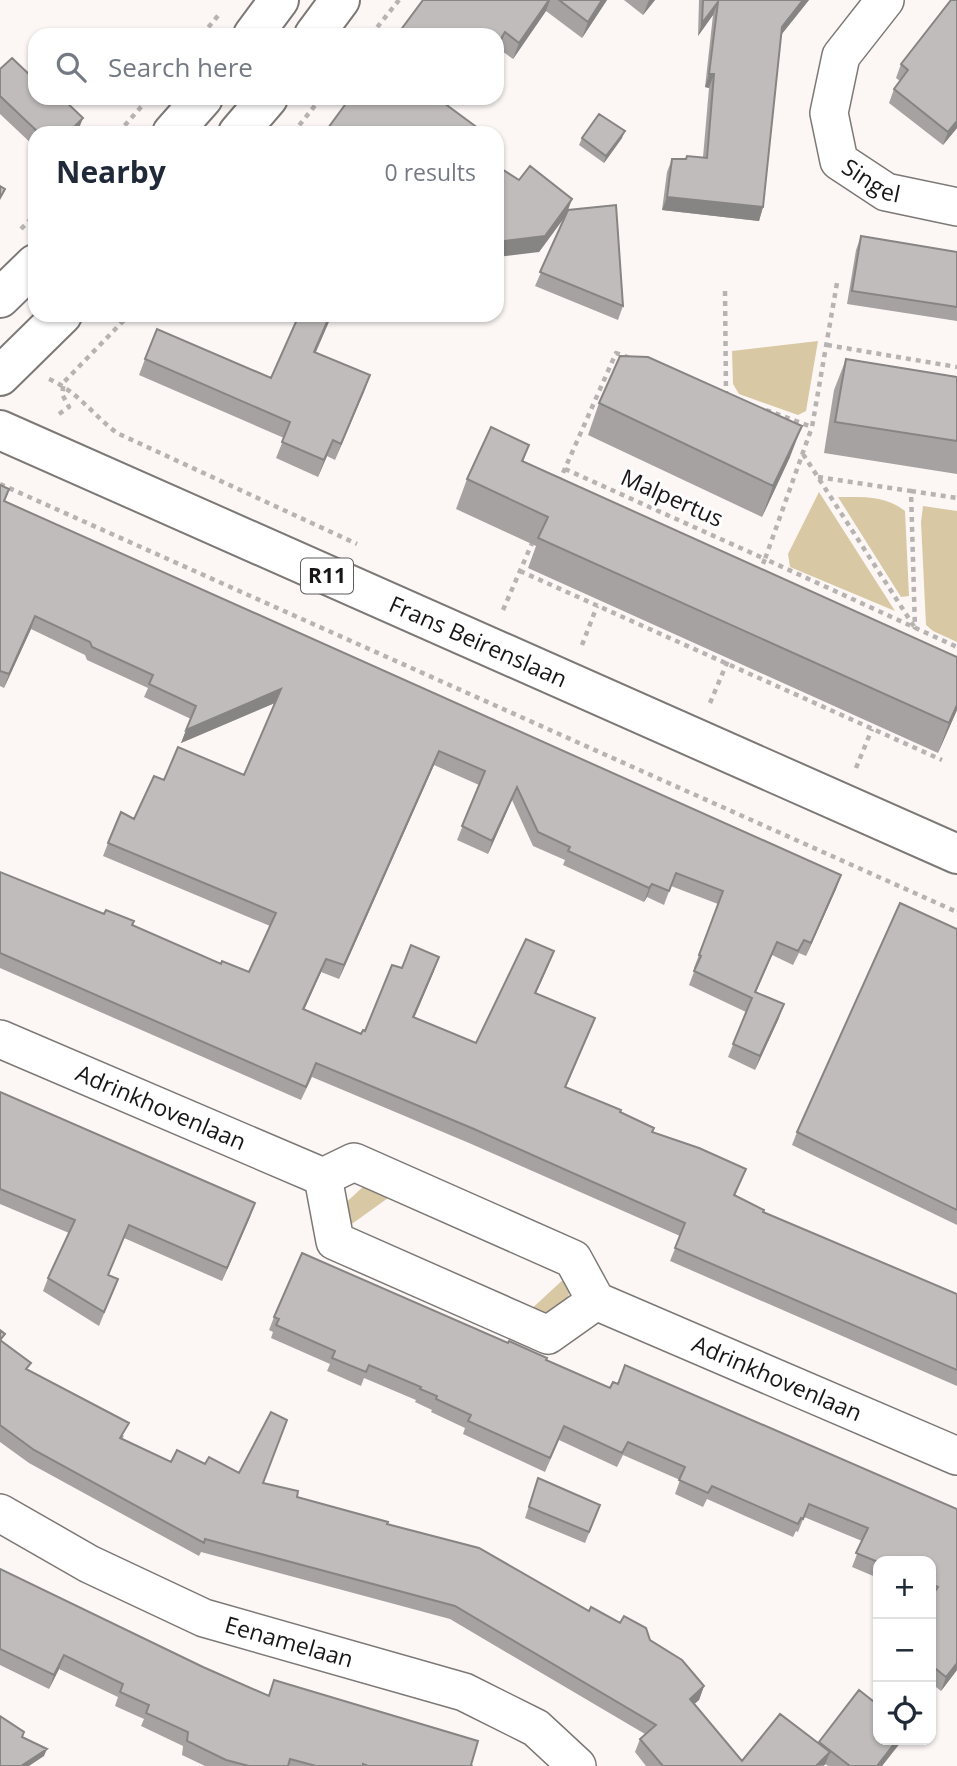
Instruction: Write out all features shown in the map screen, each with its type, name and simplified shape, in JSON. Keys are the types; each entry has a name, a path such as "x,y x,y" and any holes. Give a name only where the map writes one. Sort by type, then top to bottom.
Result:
{"main road":[{"path":"258,28 279,0"},
{"path":"319,28 340,0"},
{"path":"178,126 197,105"},
{"path":"244,126 262,105"},
{"path":"0,298 28,271"},
{"path":"0,376 55,322"},
{"name":"Frans Beirenslaan","path":"0,430 957,854"}],"street":[{"name":"Singel","path":"885,0 841,56 829,113 839,161 886,192 957,207"},
{"name":"Adrinkhovenlaan","path":"0,1039 323,1177"},
{"path":"354,1162 573,1259 596,1301 548,1335 335,1241 323,1177 354,1162"},
{"name":"Adrinkhovenlaan","path":"596,1301 957,1456"},
{"name":"Eenamelaan","path":"0,1513 89,1564 204,1618 464,1692 536,1728 577,1766"}],"path":[{"path":"376,28 398,0"},
{"path":"208,28 223,9"},
{"path":"124,126 144,105"},
{"path":"299,126 315,105"},
{"path":"754,585 812,427 837,283"},
{"path":"725,291 726,395"},
{"path":"60,384 122,322"},
{"path":"827,345 957,367"},
{"path":"554,495 616,353 640,362"},
{"path":"60,384 69,407"},
{"path":"60,384 117,433 366,548"},
{"path":"713,390 738,400"},
{"path":"763,409 812,427"},
{"path":"803,454 915,629"},
{"name":"Malpertus","path":"565,469 957,647"},
{"path":"818,477 957,498"},
{"path":"0,484 957,912"},
{"path":"911,491 915,629"},
{"path":"491,604 503,610 537,533"},
{"path":"520,571 728,661 942,760"},
{"path":"582,645 597,606"},
{"path":"710,703 728,661"},
{"path":"856,768 872,729"}],"shaded area":[{"path":"818,341 806,411 798,415 739,394 733,384 732,351"},
{"path":"819,492 895,611 790,567 788,554"},
{"path":"838,497 881,500 905,511 909,596 901,597"},
{"path":"923,506 957,511 957,642 926,625 921,522"},
{"path":"364,1186 395,1193 349,1226 341,1207"},
{"path":"567,1276 569,1294 560,1315 541,1320 527,1313"}],"building":[{"path":"423,0 549,0 519,43 504,34 504,28 402,28"},
{"path":"559,0 602,0 588,22"},
{"path":"703,0 803,0 782,27 763,207 667,197 672,159 686,159 687,156 707,158 714,74 709,74 718,2 702,23"},
{"path":"951,0 957,0 957,121 948,132 894,89 908,70 901,64"},
{"path":"12,58 28,73 28,105 69,105 83,118 75,126 32,126 0,96 0,69"},
{"path":"345,105 447,105 475,126 329,126"},
{"path":"599,114 625,131 606,156 582,138"},
{"path":"530,166 572,199 545,236 504,241 504,170 519,180"},
{"path":"616,205 623,306 540,272 568,210"},
{"path":"861,236 957,252 957,307 852,291"},
{"path":"296,322 327,322 314,352 370,375 341,444 333,440 324,460 282,442 290,422 145,359 157,329 271,378"},
{"path":"620,356 648,357 802,426 773,486 599,403"},
{"path":"846,359 957,377 957,441 835,422"},
{"path":"491,427 529,445 522,461 957,657 957,705 949,723 538,538 548,517 467,479"},
{"path":"0,485 9,489 4,501 841,875 811,943 804,940 798,951 777,942 755,992 784,1004 760,1056 733,1044 752,998 694,971 723,891 676,873 669,891 652,884 649,888 568,851 570,847 538,832 517,787 492,841 462,826 485,771 439,751 344,965 326,959 303,1009 361,1034 365,1031 392,965 402,968 411,945 439,957 413,1017 476,1043 526,939 554,951 535,993 595,1018 565,1087 621,1110 620,1112 654,1128 652,1132 699,1148 746,1169 734,1195 764,1210 763,1212 957,1294 957,1370 675,1248 685,1223 474,1129 316,1063 306,1087 0,953 0,872 104,914 106,910 134,921 132,925 221,964 222,961 249,972 276,913 108,843 121,812 134,819 154,776 164,780 178,747 244,775 281,689 186,730 196,706 149,684 153,675 92,647 90,642 35,616 9,674 0,671"},
{"path":"900,903 957,929 957,1210 797,1132"},
{"path":"0,1092 255,1203 227,1268 129,1225 108,1275 118,1279 104,1312 48,1278 75,1220 0,1189"},
{"path":"302,1253 508,1343 509,1341 610,1388 613,1382 618,1384 625,1365 957,1509 957,1663 946,1677 936,1669 936,1556 873,1556 873,1560 856,1553 868,1528 809,1504 798,1524 712,1486 708,1493 679,1480 685,1467 628,1442 622,1453 564,1426 550,1458 468,1421 471,1415 436,1399 437,1396 420,1389 421,1387 369,1365 366,1372 332,1358 335,1351 276,1325 279,1319 274,1317"},
{"path":"0,1340 31,1363 26,1369 129,1423 120,1438 171,1462 177,1450 205,1464 209,1457 239,1473 271,1412 287,1420 263,1483 298,1491 297,1497 479,1548 589,1611 591,1607 620,1623 624,1616 646,1628 650,1640 682,1660 704,1686 690,1699 742,1761 780,1714 830,1752 816,1766 663,1766 640,1739 656,1725 455,1606 205,1539 204,1543 34,1450 0,1425"},
{"path":"538,1478 600,1505 589,1532 529,1507"},
{"path":"0,1569 269,1696 274,1680 478,1741 472,1766 316,1766 290,1759 288,1766 249,1766 226,1760 187,1741 188,1732 146,1713 149,1705 120,1692 123,1684 64,1655 54,1675 0,1649"},
{"path":"859,1690 873,1701 873,1745 893,1745 877,1766 850,1766 819,1742"},
{"path":"0,1716 24,1732 22,1737 47,1749 21,1766 0,1766"}]}
